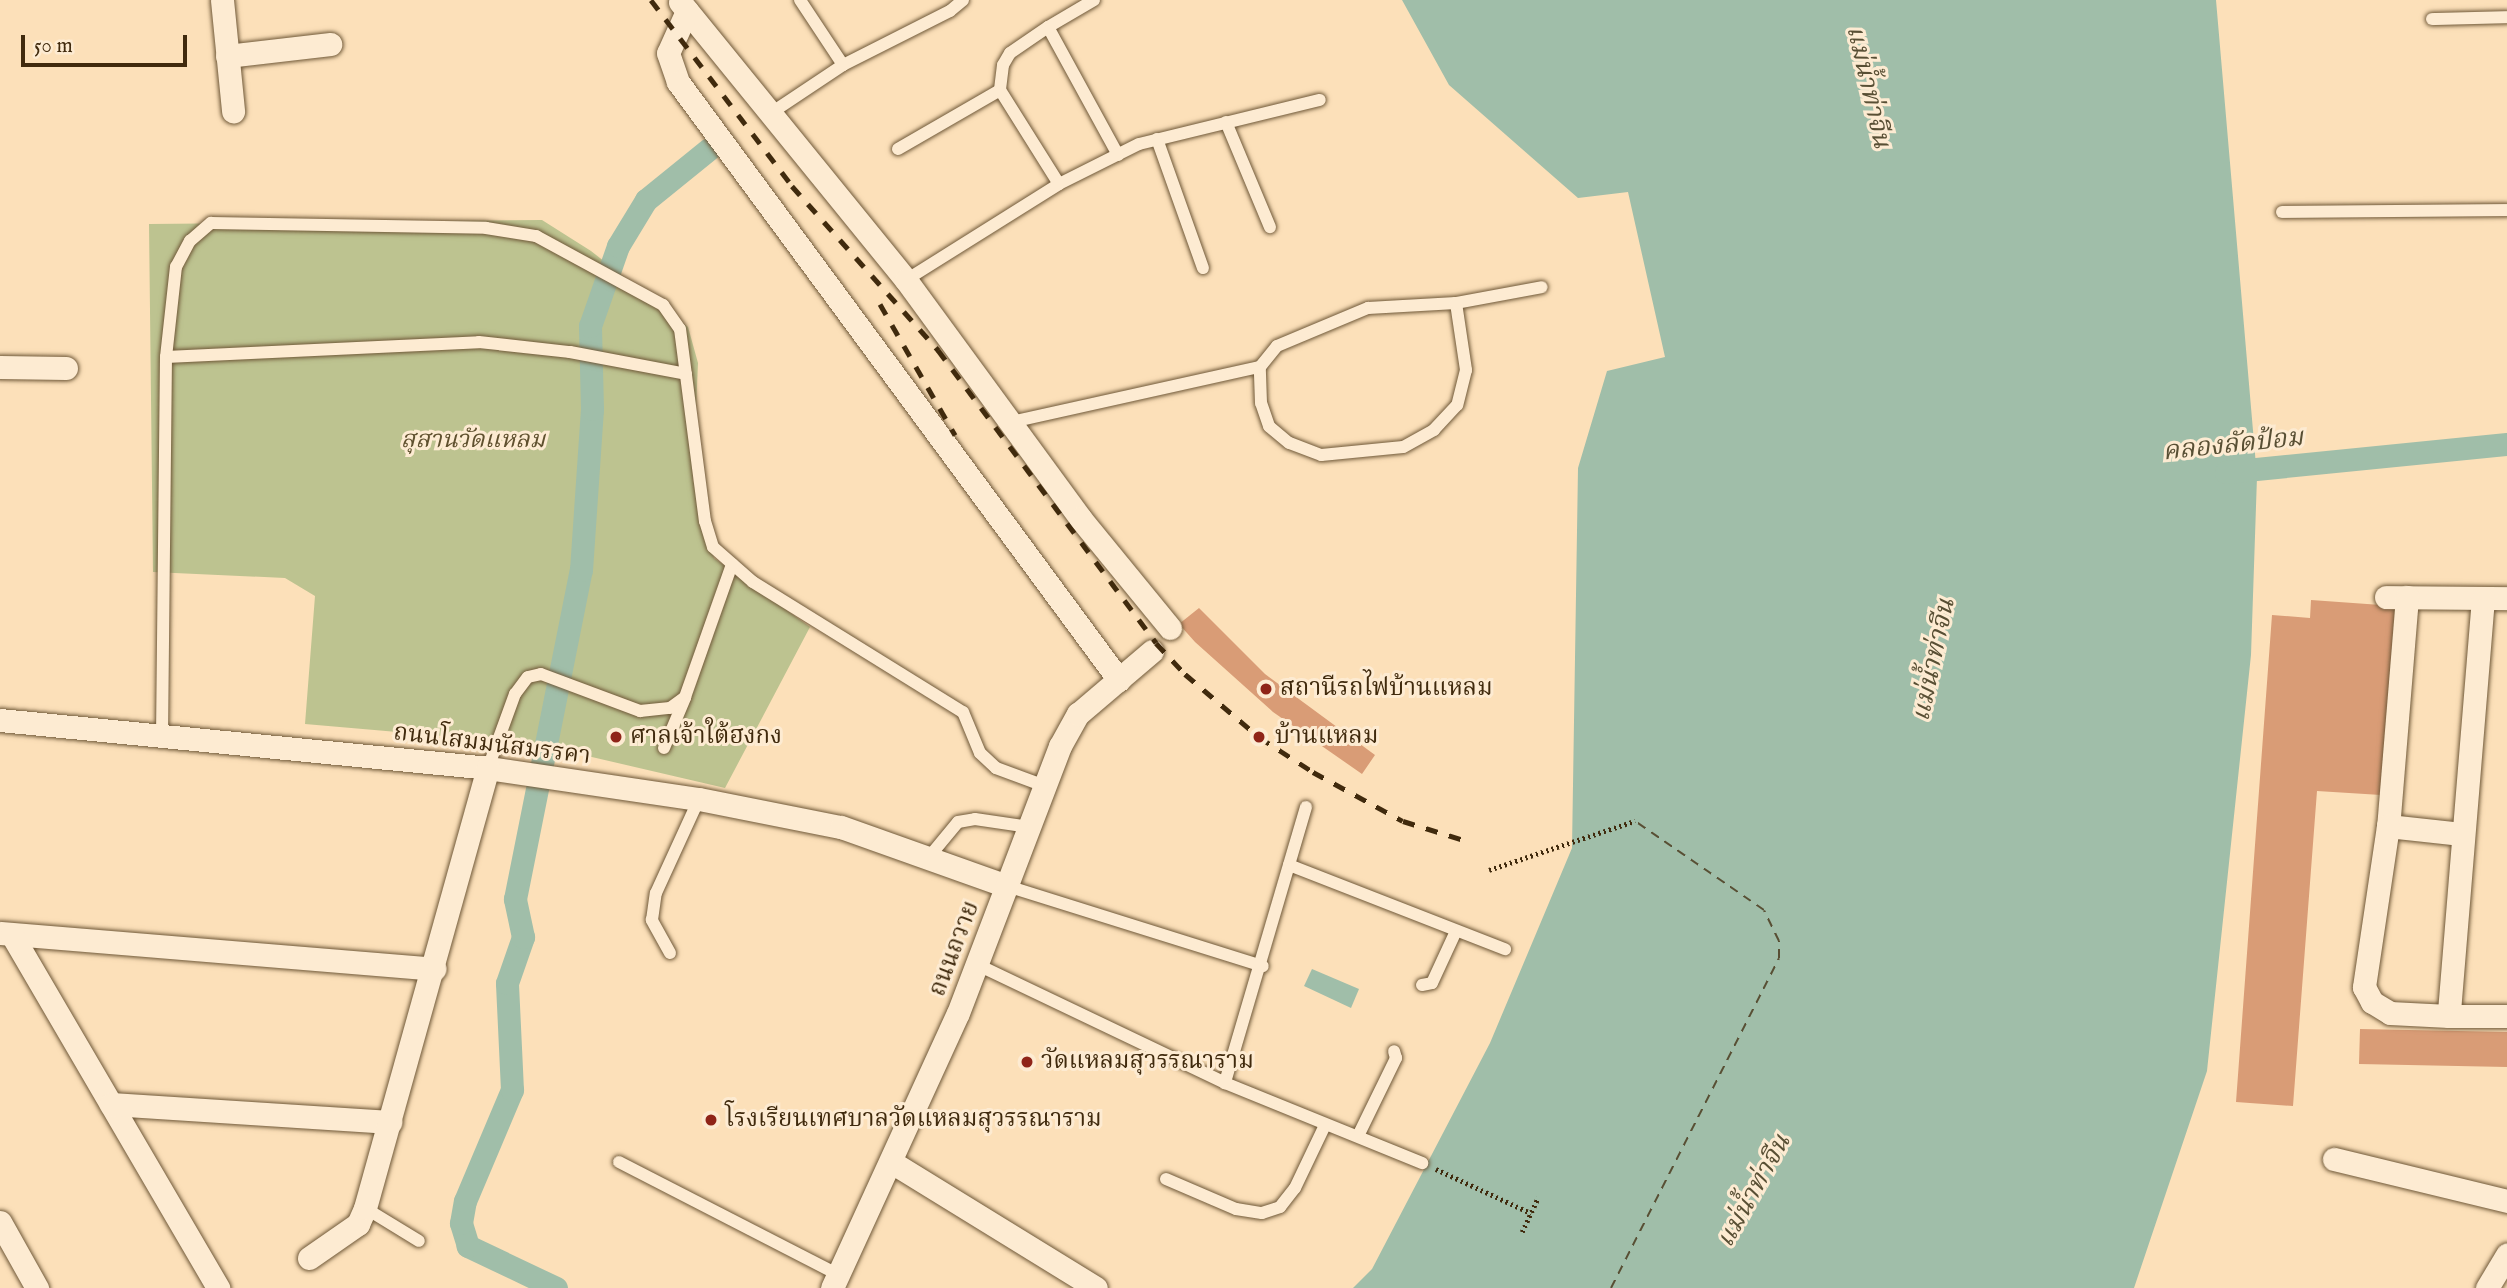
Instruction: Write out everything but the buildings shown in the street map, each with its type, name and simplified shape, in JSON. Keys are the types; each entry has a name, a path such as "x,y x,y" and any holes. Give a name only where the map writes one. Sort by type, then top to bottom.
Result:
{"street":[{"path":"222,0 233,111"},
{"path":"683,6 906,280 1080,518 1170,628"},
{"path":"683,6 668,53 678,82 1119,680"},
{"path":"228,56 330,44"},
{"path":"0,367 66,368"},
{"path":"2507,598 2396,597 2388,826 2364,987 2372,1002 2390,1013 2507,1016"},
{"path":"2449,1016 2483,598"},
{"name":"ถนนถวาย","path":"835,1282 893,1163 978,965 1030,827 1042,785 1078,715 1152,651"},
{"name":"ถนนโสมมนัสมรรคา","path":"0,720 488,768 699,799 841,827 1007,886"},
{"path":"309,1258 358,1224 365,1208 435,969 488,768"},
{"path":"2388,826 2462,834"},
{"path":"6,934 435,969"},
{"path":"6,934 111,1104 218,1288"},
{"path":"111,1104 390,1122"},
{"path":"2334,1158 2507,1201"},
{"path":"893,1163 1096,1288"},
{"path":"0,1222 37,1288"},
{"path":"2487,1288 2507,1255"}],"lane":[{"path":"800,0 843,65"},
{"path":"771,113 843,65 950,11 963,0"},
{"path":"1059,184 1000,90 1003,65 1010,53 1094,0"},
{"path":"2432,19 2507,17"},
{"path":"1048,27 1118,155"},
{"path":"898,149 1000,90"},
{"path":"906,280 1059,184 1118,155 1157,139 1320,100"},
{"path":"1226,122 1270,228"},
{"path":"1157,139 1203,268"},
{"path":"2282,212 2507,210"},
{"path":"162,738 166,357 176,267 190,241 211,223 486,228 536,236 663,305 680,329 705,521 713,547 732,565 953,705 974,730 980,753 996,768 1042,785"},
{"path":"1011,422 1260,367 1277,346 1368,308 1456,303 1542,287"},
{"path":"1260,367 1261,403 1269,426 1289,443 1321,455 1403,447 1434,430 1457,405 1466,370 1456,303"},
{"path":"166,357 479,342 570,352 686,374"},
{"path":"664,748 732,565"},
{"path":"488,768 514,694 528,677 547,676 640,711 670,708 685,697"},
{"path":"670,953 652,920 656,893 699,799"},
{"path":"1225,1083 1263,966 1306,807"},
{"path":"929,857 958,822 975,819 1030,827"},
{"path":"1289,865 1505,949"},
{"path":"1007,886 1263,966"},
{"path":"1422,985 1432,983 1456,931"},
{"path":"978,965 1225,1083 1422,1163"},
{"path":"1358,1136 1396,1058 1394,1051"},
{"path":"1166,1179 1236,1209 1262,1213 1280,1206 1295,1188 1325,1125"},
{"path":"619,1162 835,1282"},
{"path":"365,1208 419,1241"}],"path":[{"path":"1489,870 1635,821"},
{"path":"1422,1163 1531,1213"},
{"path":"1521,1232 1538,1198"}],"green space":[{"name":"สุสานวัดแหลม","path":"542,220 591,251 688,327 698,363 693,480 714,558 810,627 725,788 536,744 305,724 315,596 285,578 153,572 149,224"}],"water":[{"name":"แม่น้ำท่าจีน","path":"1402,0 2216,0 2257,477 2251,655 2207,1071 2134,1288 1353,1288 1372,1269 1490,1043 1572,848 1578,468 1607,371 1665,357 1628,192 1578,198 1449,85"},
{"path":"1312,969 1359,989 1351,1008 1304,986"}],"waterway":[{"path":"556,1288 468,1246 461,1223 465,1201 512,1090 507,983 523,937 515,899 581,570 592,409 590,326 618,246 646,200 709,149"},
{"name":"คลองลัดป้อม","path":"2226,472 2507,444"}],"ferry route":[{"path":"1611,1288 1779,958 1779,941 1764,910 1635,821"}],"railway":[{"path":"651,0 792,186 938,350 1156,643 1185,674 1259,737 1313,772 1403,821 1464,840"},
{"path":"880,304 955,435"}],"place":[{"name":"สถานีรถไฟบ้านแหลม","path":"1266,689"},
{"name":"ศาลเจ้าใต้ฮงกง","path":"616,737"},
{"name":"บ้านแหลม","path":"1259,737"},
{"name":"วัดแหลมสุวรรณาราม","path":"1027,1062"},
{"name":"โรงเรียนเทศบาลวัดแหลมสุวรรณาราม","path":"711,1120"}]}
